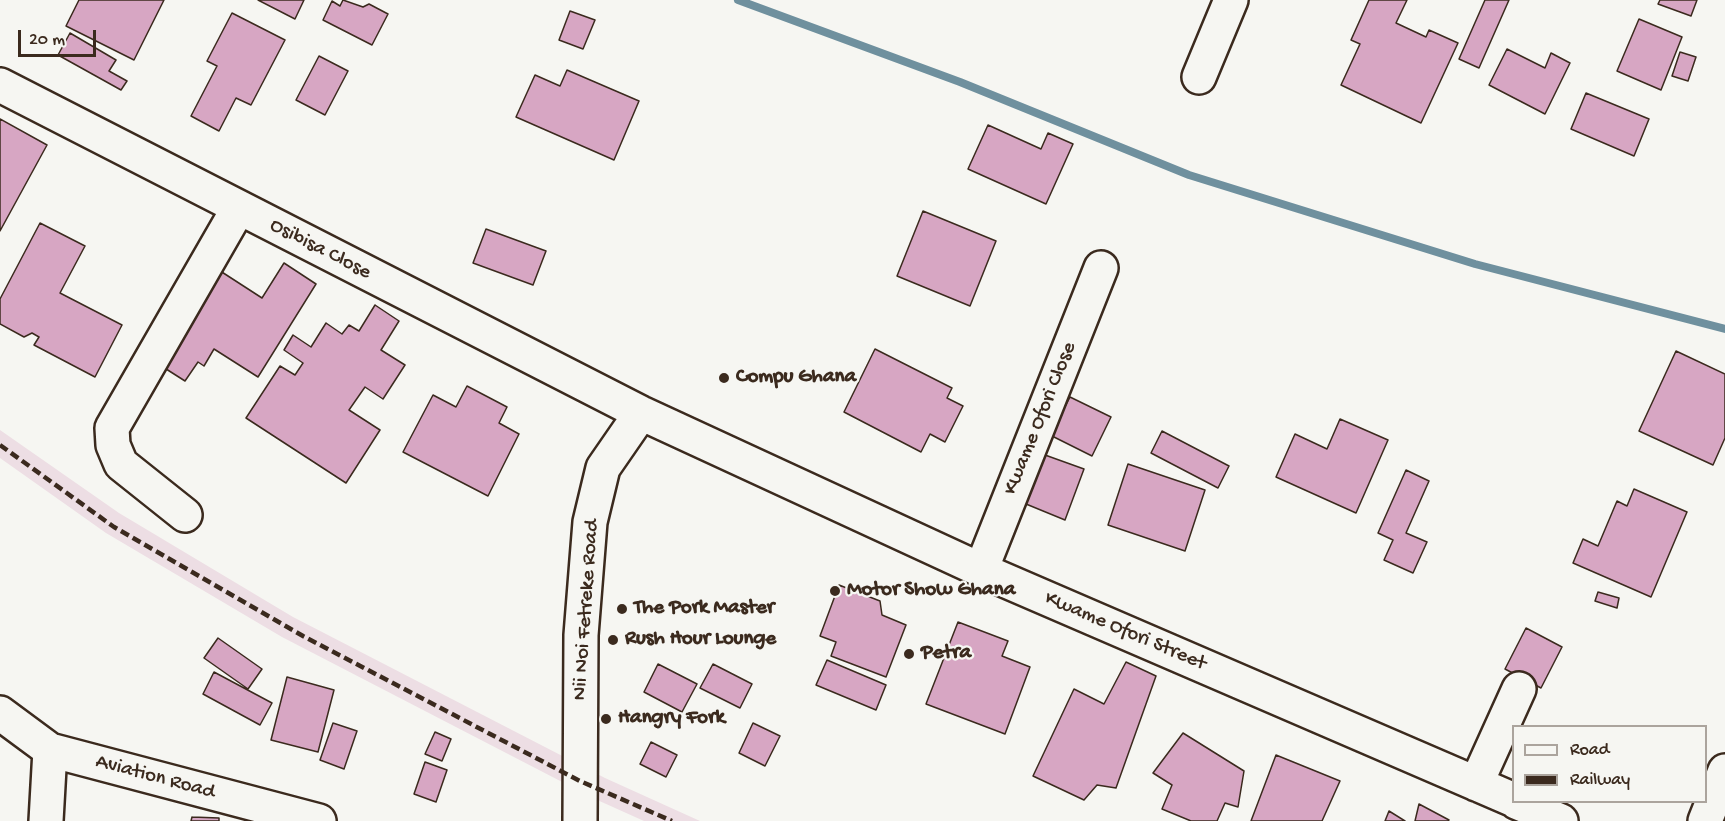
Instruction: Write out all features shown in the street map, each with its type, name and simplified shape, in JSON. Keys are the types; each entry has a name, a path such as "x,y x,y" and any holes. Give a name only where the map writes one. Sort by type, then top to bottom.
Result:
{"street":[{"path":"1199,77 1231,0"},
{"name":"Osibisa Close","path":"0,85 238,209 641,413"},
{"path":"185,515 121,464 113,445 112,428 238,209"},
{"name":"Kwame Ofori Close","path":"981,570 1101,268"},
{"name":"Kwame Ofori Street","path":"641,413 981,570 1512,800"},
{"name":"Nii Noi Fetreke Road","path":"580,821 581,635 590,522 603,468 641,413"},
{"path":"1476,784 1508,732 1519,689"},
{"name":"Aviation Road","path":"0,713 50,750 319,821"},
{"path":"46,821 50,750"},
{"path":"1705,821 1725,771"},
{"name":"Kwame Ofori Street","path":"1520,803 1561,821"}],"shaded area":[{"path":"0,430 119,513 293,617 605,778 700,821 644,821 595,799 282,637 106,533 0,458"}],"building":[{"path":"79,0 164,0 134,60 66,26"},
{"path":"258,0 304,0 295,19"},
{"path":"343,0 363,7 369,4 388,14 372,45 323,20 332,1 340,6"},
{"path":"1369,0 1407,0 1396,23 1426,37 1429,30 1458,43 1421,123 1341,85 1360,44 1351,40"},
{"path":"1485,0 1509,0 1479,68 1459,59"},
{"path":"1660,0 1697,0 1691,16 1658,4"},
{"path":"570,11 595,20 583,49 559,40"},
{"path":"232,13 285,40 251,105 236,98 219,131 191,116 217,66 207,61"},
{"path":"1639,19 1682,37 1661,90 1617,71"},
{"path":"70,33 116,60 109,71 127,81 121,90 58,55"},
{"path":"1507,49 1545,68 1551,53 1570,63 1545,114 1489,85"},
{"path":"1680,52 1696,57 1688,81 1672,76"},
{"path":"319,56 348,71 325,115 296,100"},
{"path":"567,70 639,101 614,160 516,117 535,75 560,86"},
{"path":"1586,93 1649,119 1634,156 1571,129"},
{"path":"0,119 47,145 0,231"},
{"path":"988,125 1041,149 1048,133 1073,144 1046,204 968,169"},
{"path":"923,211 996,241 970,306 897,276"},
{"path":"40,223 85,246 60,293 122,325 95,377 34,345 39,337 32,333 24,337 0,324 0,299"},
{"path":"486,229 546,251 533,285 473,263"},
{"path":"284,263 316,284 258,377 214,349 204,366 198,362 185,381 152,360 211,265 262,298"},
{"path":"375,305 399,321 381,350 405,365 383,399 365,387 349,410 380,430 346,483 246,418 280,366 295,375 303,363 284,350 293,335 311,347 326,323 342,334 349,325 359,331"},
{"path":"875,349 952,388 947,398 963,406 945,442 930,434 921,452 844,412"},
{"path":"1676,351 1725,374 1725,438 1713,465 1639,431"},
{"path":"467,386 507,407 499,423 519,434 488,496 403,452 433,395 456,407"},
{"path":"1070,397 1111,417 1092,456 1050,435"},
{"path":"1340,419 1388,440 1356,513 1276,477 1295,434 1327,449"},
{"path":"1162,431 1229,466 1218,488 1151,453"},
{"path":"1045,455 1084,469 1065,520 1026,504"},
{"path":"1128,464 1205,490 1185,551 1108,525"},
{"path":"1406,470 1429,481 1406,533 1427,542 1413,573 1384,560 1393,540 1378,533"},
{"path":"1634,489 1687,512 1651,597 1573,563 1583,539 1598,546 1617,501 1627,506"},
{"path":"839,585 880,601 882,615 906,625 886,677 831,656 836,642 820,636"},
{"path":"1598,592 1619,598 1617,608 1595,601"},
{"path":"958,622 1008,641 1002,656 1030,667 1005,734 926,704"},
{"path":"1526,628 1562,647 1541,688 1505,669"},
{"path":"218,638 262,669 248,689 204,658"},
{"path":"827,660 886,685 876,710 816,685"},
{"path":"1126,662 1156,676 1116,788 1097,785 1084,800 1033,776 1074,689 1104,704"},
{"path":"658,664 697,684 682,712 644,692"},
{"path":"713,664 752,684 740,708 700,688"},
{"path":"214,672 272,703 260,725 203,694"},
{"path":"287,677 334,690 318,752 271,740"},
{"path":"333,723 357,731 344,769 320,760"},
{"path":"753,723 780,736 765,766 739,753"},
{"path":"435,732 451,739 442,761 425,754"},
{"path":"1183,733 1244,771 1238,807 1225,803 1217,821 1191,821 1162,809 1172,785 1153,773"},
{"path":"651,742 677,755 666,777 640,764"},
{"path":"1276,755 1340,781 1322,821 1251,821"},
{"path":"425,762 447,770 436,802 414,794"},
{"path":"1419,804 1449,820 1415,821"},
{"path":"1389,811 1405,821 1385,821"},
{"path":"192,817 219,818 219,821 191,821"}],"waterway":[{"path":"738,0 960,82 1189,175 1475,264 1725,329"}],"railway":[{"path":"0,445 114,527 303,636 580,781 672,821"}],"place":[{"name":"Compu Ghana","path":"724,378"},
{"name":"Motor Show Ghana","path":"835,591"},
{"name":"The Pork Master","path":"622,609"},
{"name":"Rush Hour Lounge","path":"613,640"},
{"name":"Petra","path":"909,654"},
{"name":"Hangry Fork","path":"606,719"}]}
